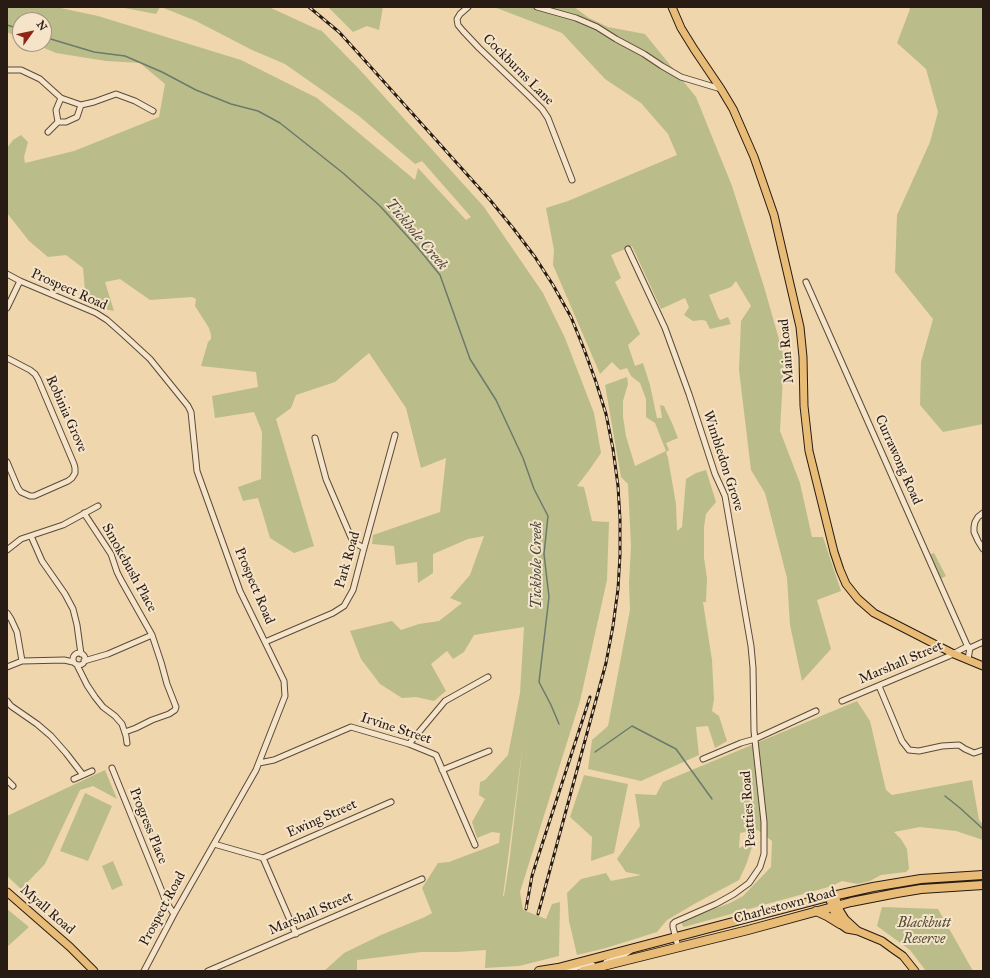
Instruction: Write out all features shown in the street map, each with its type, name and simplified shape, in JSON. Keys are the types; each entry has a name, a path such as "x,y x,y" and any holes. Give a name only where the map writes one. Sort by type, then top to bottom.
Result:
{"highway":[{"name":"Charlestown Road","path":"539,971 558,968 832,896 873,887 921,879 983,875"},
{"name":"Charlestown Road","path":"583,971 598,969 835,906 921,889 983,885"},
{"path":"816,911 840,924"}],"main road":[{"name":"Main Road","path":"672,7 681,28 733,109 754,157 774,216 800,327 804,406 809,450 834,552 846,584 858,599 874,613 954,654 983,666"},
{"name":"Myall Road","path":"7,892 70,947 94,971"},
{"path":"832,896 840,924 847,929 858,931 882,941 903,956 915,971"},
{"path":"835,906 845,919 858,931"},
{"name":"Myall Road","path":"70,947 88,971"}],"street":[{"name":"Cockburns Lane","path":"468,7 457,19 458,25 478,48 528,95 548,118 572,180"},
{"path":"537,7 576,18 597,27 681,77 721,89"},
{"path":"7,70 21,70 40,79 61,98 81,105 116,94 135,101 153,111"},
{"path":"58,122 56,110 61,98"},
{"path":"48,132 58,122 66,122 77,117 81,105"},
{"name":"Wimbledon Grove","path":"628,249 664,324 715,474 724,496 751,646 755,739"},
{"name":"Prospect Road","path":"7,274 96,313 107,320 150,359 188,406 191,412 197,472 240,591 284,681 284,696 259,763 174,914 144,971"},
{"path":"7,308 20,281"},
{"name":"Currawong Road","path":"806,282 967,645 970,648"},
{"name":"Robinia Grove","path":"7,358 30,370 38,379 74,464 75,473 68,481 34,496 30,496 21,492 18,488 7,462"},
{"name":"Park Road","path":"265,642 333,613 344,606 353,590 395,435"},
{"path":"315,438 326,479 353,542 364,548"},
{"path":"7,550 21,539 63,525 98,506"},
{"path":"983,513 975,522 974,532 983,549"},
{"name":"Smokebush Place","path":"84,514 111,554 121,580 152,635 167,684 175,704 176,710 169,714 125,732"},
{"path":"31,536 46,568 65,594 75,617 79,642 79,659 83,676 95,698 103,707 118,719 125,732 127,743"},
{"path":"7,613 12,619 17,632 22,661"},
{"path":"7,667 22,661 95,658 152,635"},
{"name":"Marshall Street","path":"842,701 954,654 966,647 970,648 983,642"},
{"path":"968,659 970,648"},
{"path":"409,744 444,700 488,677"},
{"path":"879,686 902,740 909,750 919,751 942,746 959,745 974,753 983,750"},
{"path":"7,701 51,736 83,775"},
{"path":"703,759 741,743 755,739 816,711"},
{"name":"Irvine Street","path":"259,763 274,760 351,727 409,744 436,755 475,845"},
{"name":"Peatties Road","path":"678,947 673,927 675,922 734,894 749,883 760,867 764,854 764,822 755,739"},
{"path":"442,770 489,751"},
{"name":"Progress Place","path":"112,768 161,889 174,914"},
{"path":"74,779 92,771"},
{"path":"7,780 13,786"},
{"name":"Ewing Street","path":"263,858 391,802"},
{"path":"214,844 263,858 296,934"},
{"name":"Marshall Street","path":"208,971 422,879"},
{"name":"Charlestown Road","path":"558,968 574,968 591,964 598,969 602,964 624,955 633,948"}],"green space":[{"path":"7,7 56,7 98,16 241,60 317,98 415,180 418,168 466,220 471,217 422,161 415,164 359,116 285,64 252,50 196,21 161,7 269,7 321,31 319,28 360,70 484,207 543,293 565,338 594,413 601,453 577,486 584,487 592,521 609,522 607,580 580,701 520,892 523,910 546,919 552,904 560,902 559,956 519,966 485,968 486,950 421,952 357,960 357,971 324,971 344,953 432,913 422,888 438,863 449,862 499,843 500,833 492,832 477,838 472,822 485,799 479,795 480,782 485,780 508,755 520,693 524,627 474,635 464,652 453,659 447,651 431,664 446,691 434,701 416,697 402,698 380,684 361,659 350,631 392,621 401,630 419,624 439,621 462,603 450,598 470,575 484,536 468,539 433,554 433,573 418,583 417,562 396,565 394,546 372,544 373,535 440,512 446,458 421,468 406,408 369,353 335,382 296,395 291,408 276,419 314,546 294,553 270,538 258,498 243,501 238,487 261,479 262,432 254,412 215,418 212,396 258,387 256,372 201,366 208,342 211,339 211,335 209,328 195,306 196,299 192,297 150,300 120,279 105,282 114,311 104,309 90,303 85,290 83,268 66,255 48,257 29,241 7,213 7,148 13,140 21,135 28,142 24,157 25,163 74,151 159,117 165,84 140,63 106,61 52,51 52,12 12,12 12,34 7,32","holes":["523,744 509,864 503,896"]},
{"path":"119,7 160,7 156,14"},
{"path":"328,7 383,7 379,30 367,26 353,32"},
{"path":"494,7 574,7 589,18 608,27 645,34 696,97 732,186 765,290 784,357 780,431 800,483 812,537 823,537 841,591 817,600 831,649 802,681 790,625 787,578 765,493 751,470 739,370 741,321 751,306 736,281 731,287 709,295 720,320 728,317 731,324 710,329 706,321 693,321 684,315 689,307 685,298 661,309 632,246 611,255 621,278 615,282 640,334 628,345 635,366 643,363 650,385 657,418 662,418 660,405 664,406 678,438 666,443 669,450 666,452 676,504 677,531 682,527 686,479 696,473 706,470 716,502 706,514 704,527 704,558 707,578 706,602 703,602 712,660 714,699 712,711 719,716 727,741 715,748 708,726 696,727 699,755 641,781 588,769 592,740 608,726 630,610 629,583 631,546 628,484 621,477 605,385 627,377 628,384 623,401 623,417 626,436 635,466 666,451 655,423 646,417 646,399 640,383 631,376 627,368 620,370 612,362 600,374 553,265 554,250 546,208 568,201 677,155 668,134 641,103 605,79 562,33"},
{"path":"908,7 983,7 983,424 943,432 920,405 921,362 933,319 895,272 897,215 930,142 938,112 926,69 897,43 910,9"},
{"path":"934,553 946,576 940,579 928,555"},
{"path":"857,701 870,721 886,790 892,795 972,780 979,820 983,824 983,840 956,831 920,827 894,832 901,839 907,849 909,869 906,872 881,875 870,881 858,884 842,881 832,886 684,927 682,925 682,921 730,903 743,896 771,867 772,841 758,830 740,833 739,848 754,841 739,880 667,920 657,932 606,948 577,955 569,921 567,893 581,879 606,873 611,881 641,875 626,872 617,859 640,826 635,794 656,795 663,782"},
{"path":"105,770 117,799 93,786 80,790 45,864 21,889 7,876 7,816"},
{"path":"584,775 628,784 614,853 591,861 592,837 570,817"},
{"path":"85,793 112,806 88,861 60,851"},
{"path":"113,861 123,885 112,890 102,866"},
{"name":"Blackbutt Reserve","path":"882,907 938,909 973,971 926,971 910,950 877,926"},
{"path":"7,909 29,927 7,947"}],"waterway":[{"name":"Tickhole Creek","path":"7,25 12,27"},
{"name":"Tickhole Creek","path":"52,39 94,52 125,56 162,72 196,90 231,104 258,111 280,123 343,173 380,206 440,275 470,359 496,400 523,458 534,489 548,516 544,554 549,597 539,682 559,724"},
{"name":"Tickhole Creek","path":"595,752 632,726 676,749 712,799"},
{"path":"945,796 983,829"}],"railway":[{"path":"309,7 339,32 359,54 490,200 535,257 571,317 596,382 606,414 618,486 620,519 618,589 613,626 606,663 538,914"},
{"path":"526,909 532,876 590,697"}]}
